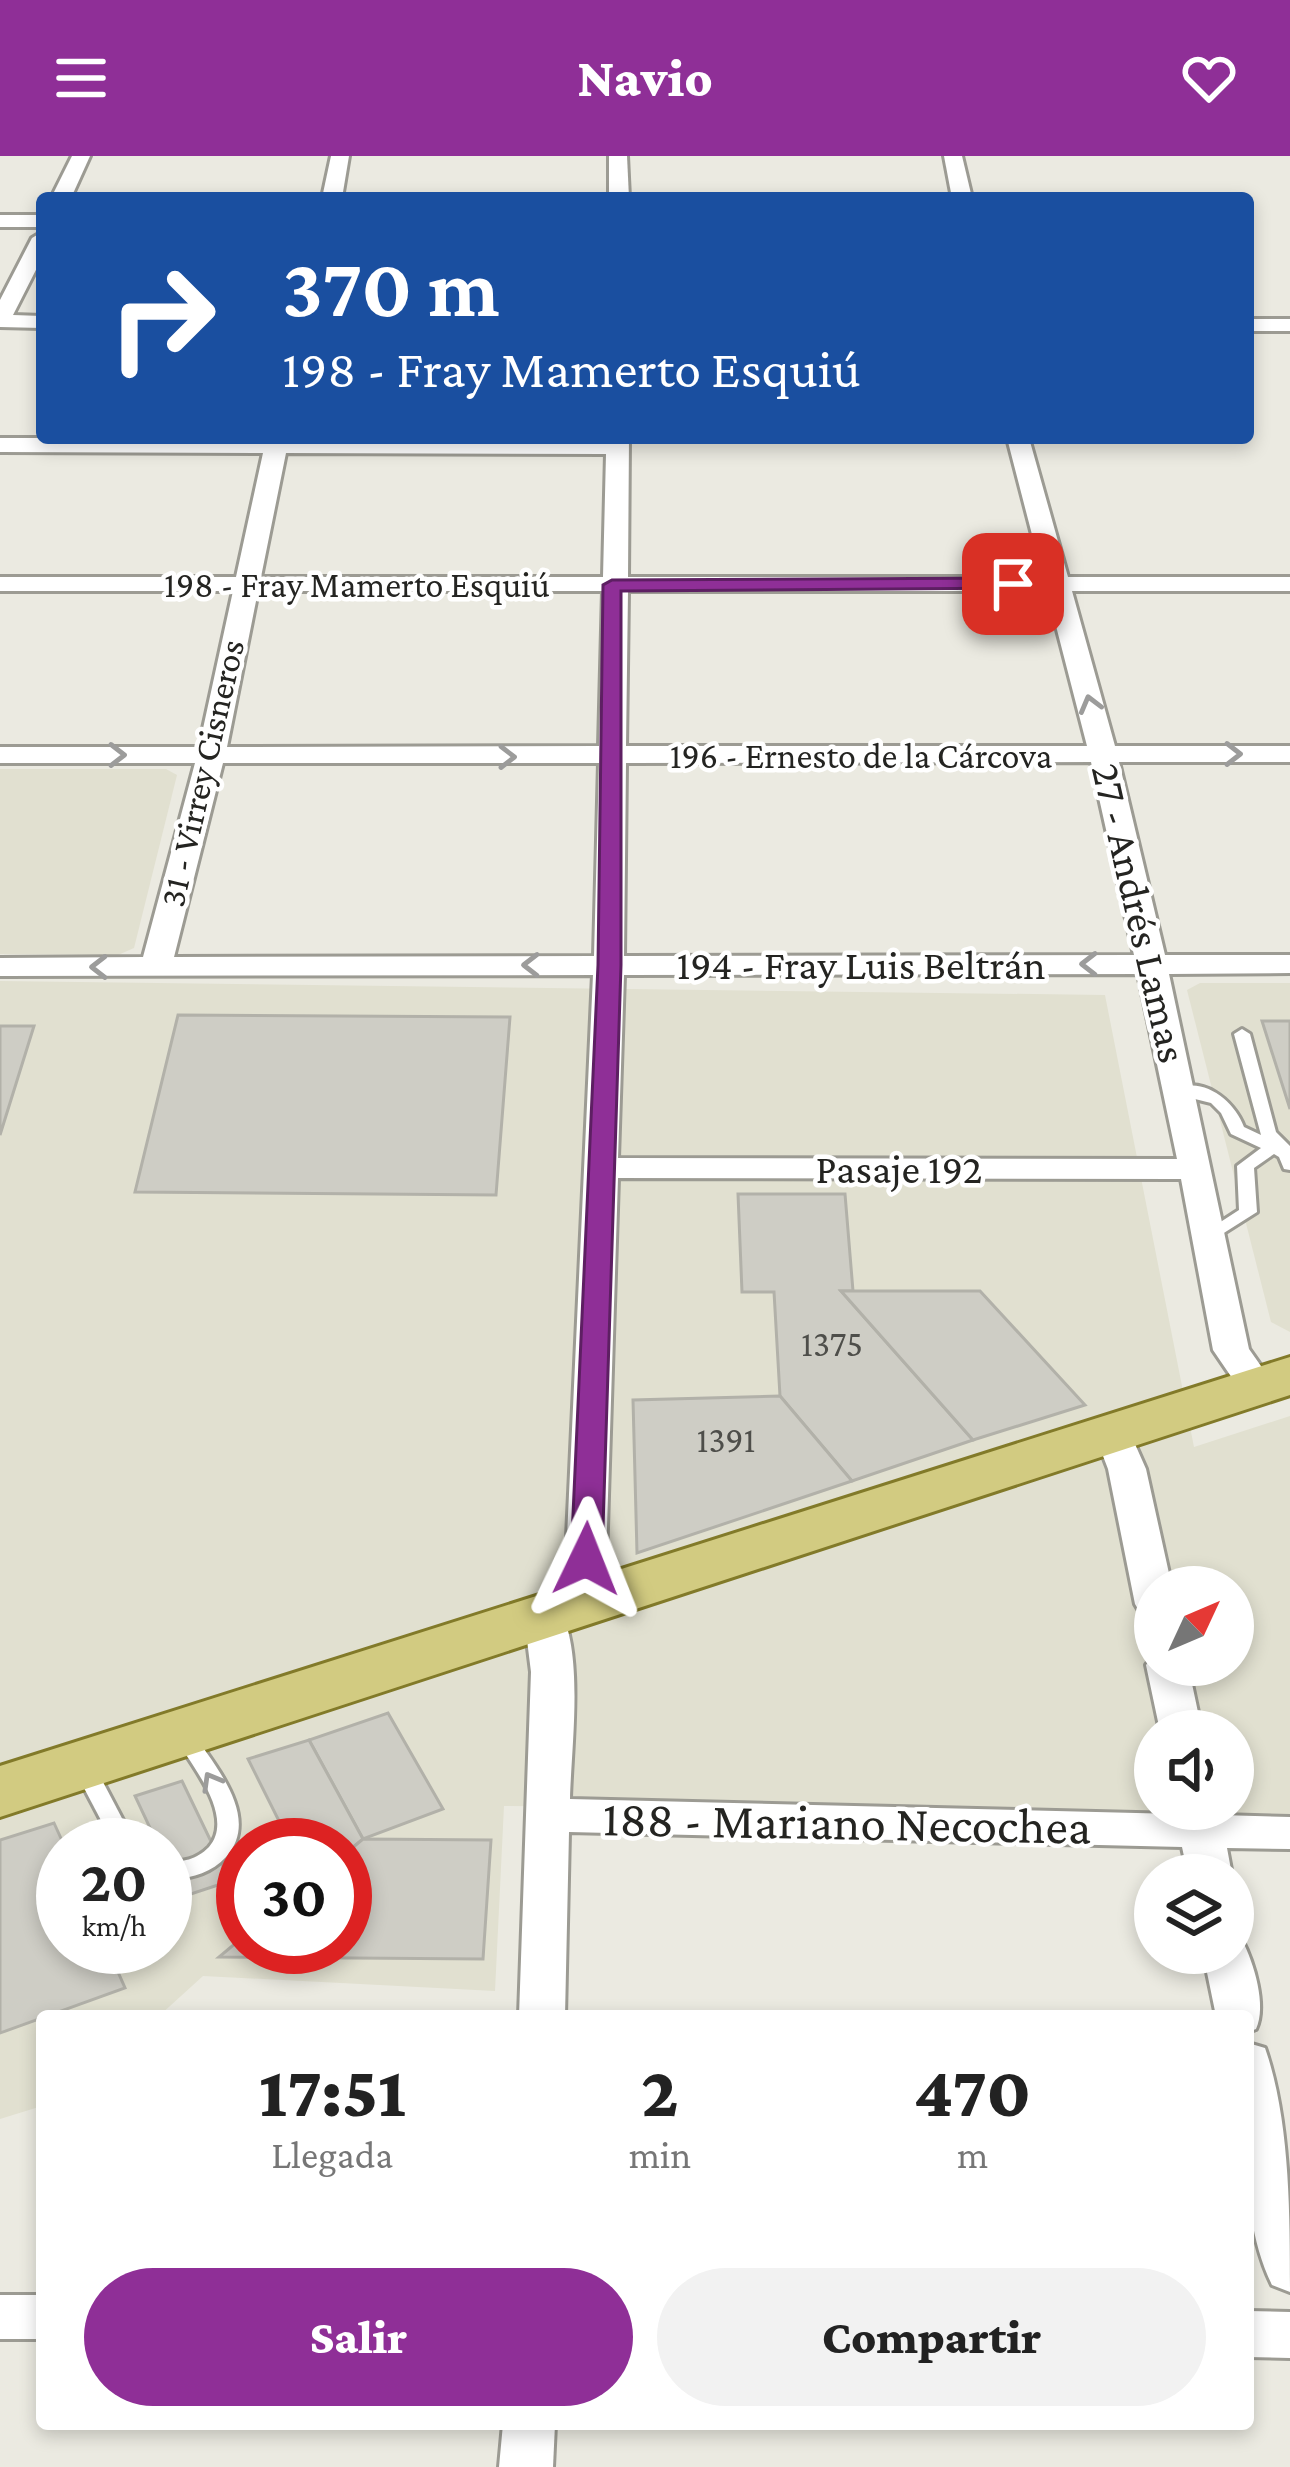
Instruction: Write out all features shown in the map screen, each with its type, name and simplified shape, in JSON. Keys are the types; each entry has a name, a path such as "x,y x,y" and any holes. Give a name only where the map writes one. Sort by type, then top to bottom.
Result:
{"main road":[{"path":"0,1792 1273,1380"}],"street":[{"path":"65,192 81,156"},
{"path":"333,192 340,156"},
{"path":"618,156 619,192"},
{"path":"953,156 961,192"},
{"path":"0,221 36,220"},
{"path":"36,250 0,321 36,322"},
{"path":"1254,325 1290,325"},
{"path":"0,445 92,444"},
{"name":"31 - Virrey Cisneros","path":"155,967 211,755 277,444"},
{"path":"542,2010 552,1672 586,1559 609,965 618,444"},
{"name":"27 - Andrés Lamas","path":"1020,444 1103,754 1180,1091 1231,1350 1273,1380"},
{"name":"198 - Fray Mamerto Esquiú","path":"0,584 1290,584"},
{"name":"196 - Ernesto de la Cárcova","path":"0,755 1290,754"},
{"name":"194 - Fray Luis Beltrán","path":"0,967 1290,964"},
{"name":"Pasaje 192","path":"603,1168 1195,1169"},
{"path":"1114,1435 1127,1469 1147,1566"},
{"name":"188 - Mariano Necochea","path":"548,1815 1134,1819"},
{"name":"188 - Mariano Necochea","path":"1254,1827 1290,1833"},
{"path":"1230,1974 1238,2010"},
{"path":"1254,2092 1290,2270"},
{"path":"0,2317 36,2318"},
{"path":"1254,2334 1290,2335"},
{"path":"526,2467 529,2430"}],"lane":[{"path":"1242,1034 1268,1133 1285,1155"},
{"path":"1180,1091 1222,1100 1231,1109 1237,1130 1285,1155"},
{"path":"1208,1238 1249,1212 1245,1166 1285,1155"},
{"path":"183,1732 229,1813 232,1832 222,1851 192,1866"},
{"path":"82,1765 110,1818"}],"shaded area":[{"path":"0,769 166,769 177,775 134,948 118,955 0,954"},
{"path":"0,981 1105,995 1194,1447 1290,1416 1290,1814 1254,1814 1254,1710 1134,1710 1134,1812 504,1806 495,1991 203,1976 166,2010 36,2010 36,2108 0,2119"},
{"path":"1200,983 1290,983 1290,1332 1271,1322 1187,990"}],"building":[{"path":"178,1015 510,1017 496,1195 135,1192"},
{"path":"1262,1021 1290,1021 1290,1109"},
{"path":"0,1026 34,1026 0,1135"},
{"path":"738,1194 845,1194 853,1291 841,1291 973,1440 852,1481 780,1396 774,1292 742,1292"},
{"path":"841,1291 980,1291 1085,1405 973,1440"},
{"path":"780,1396 852,1481 637,1553 633,1400"},
{"path":"388,1713 443,1809 372,1836 372,1818 352,1818 309,1740"},
{"path":"309,1740 352,1818 278,1818 248,1759"},
{"path":"182,1781 216,1852 216,1886 192,1894 192,1818 145,1818 135,1796"},
{"path":"36,1829 36,1974 119,1974 125,1988 64,2010 36,2010 36,2020 0,2033 0,1840"},
{"path":"372,1839 491,1840 483,1959 372,1958"}],"route":[{"path":"586,1559 609,965 612,585 1013,584"}]}
